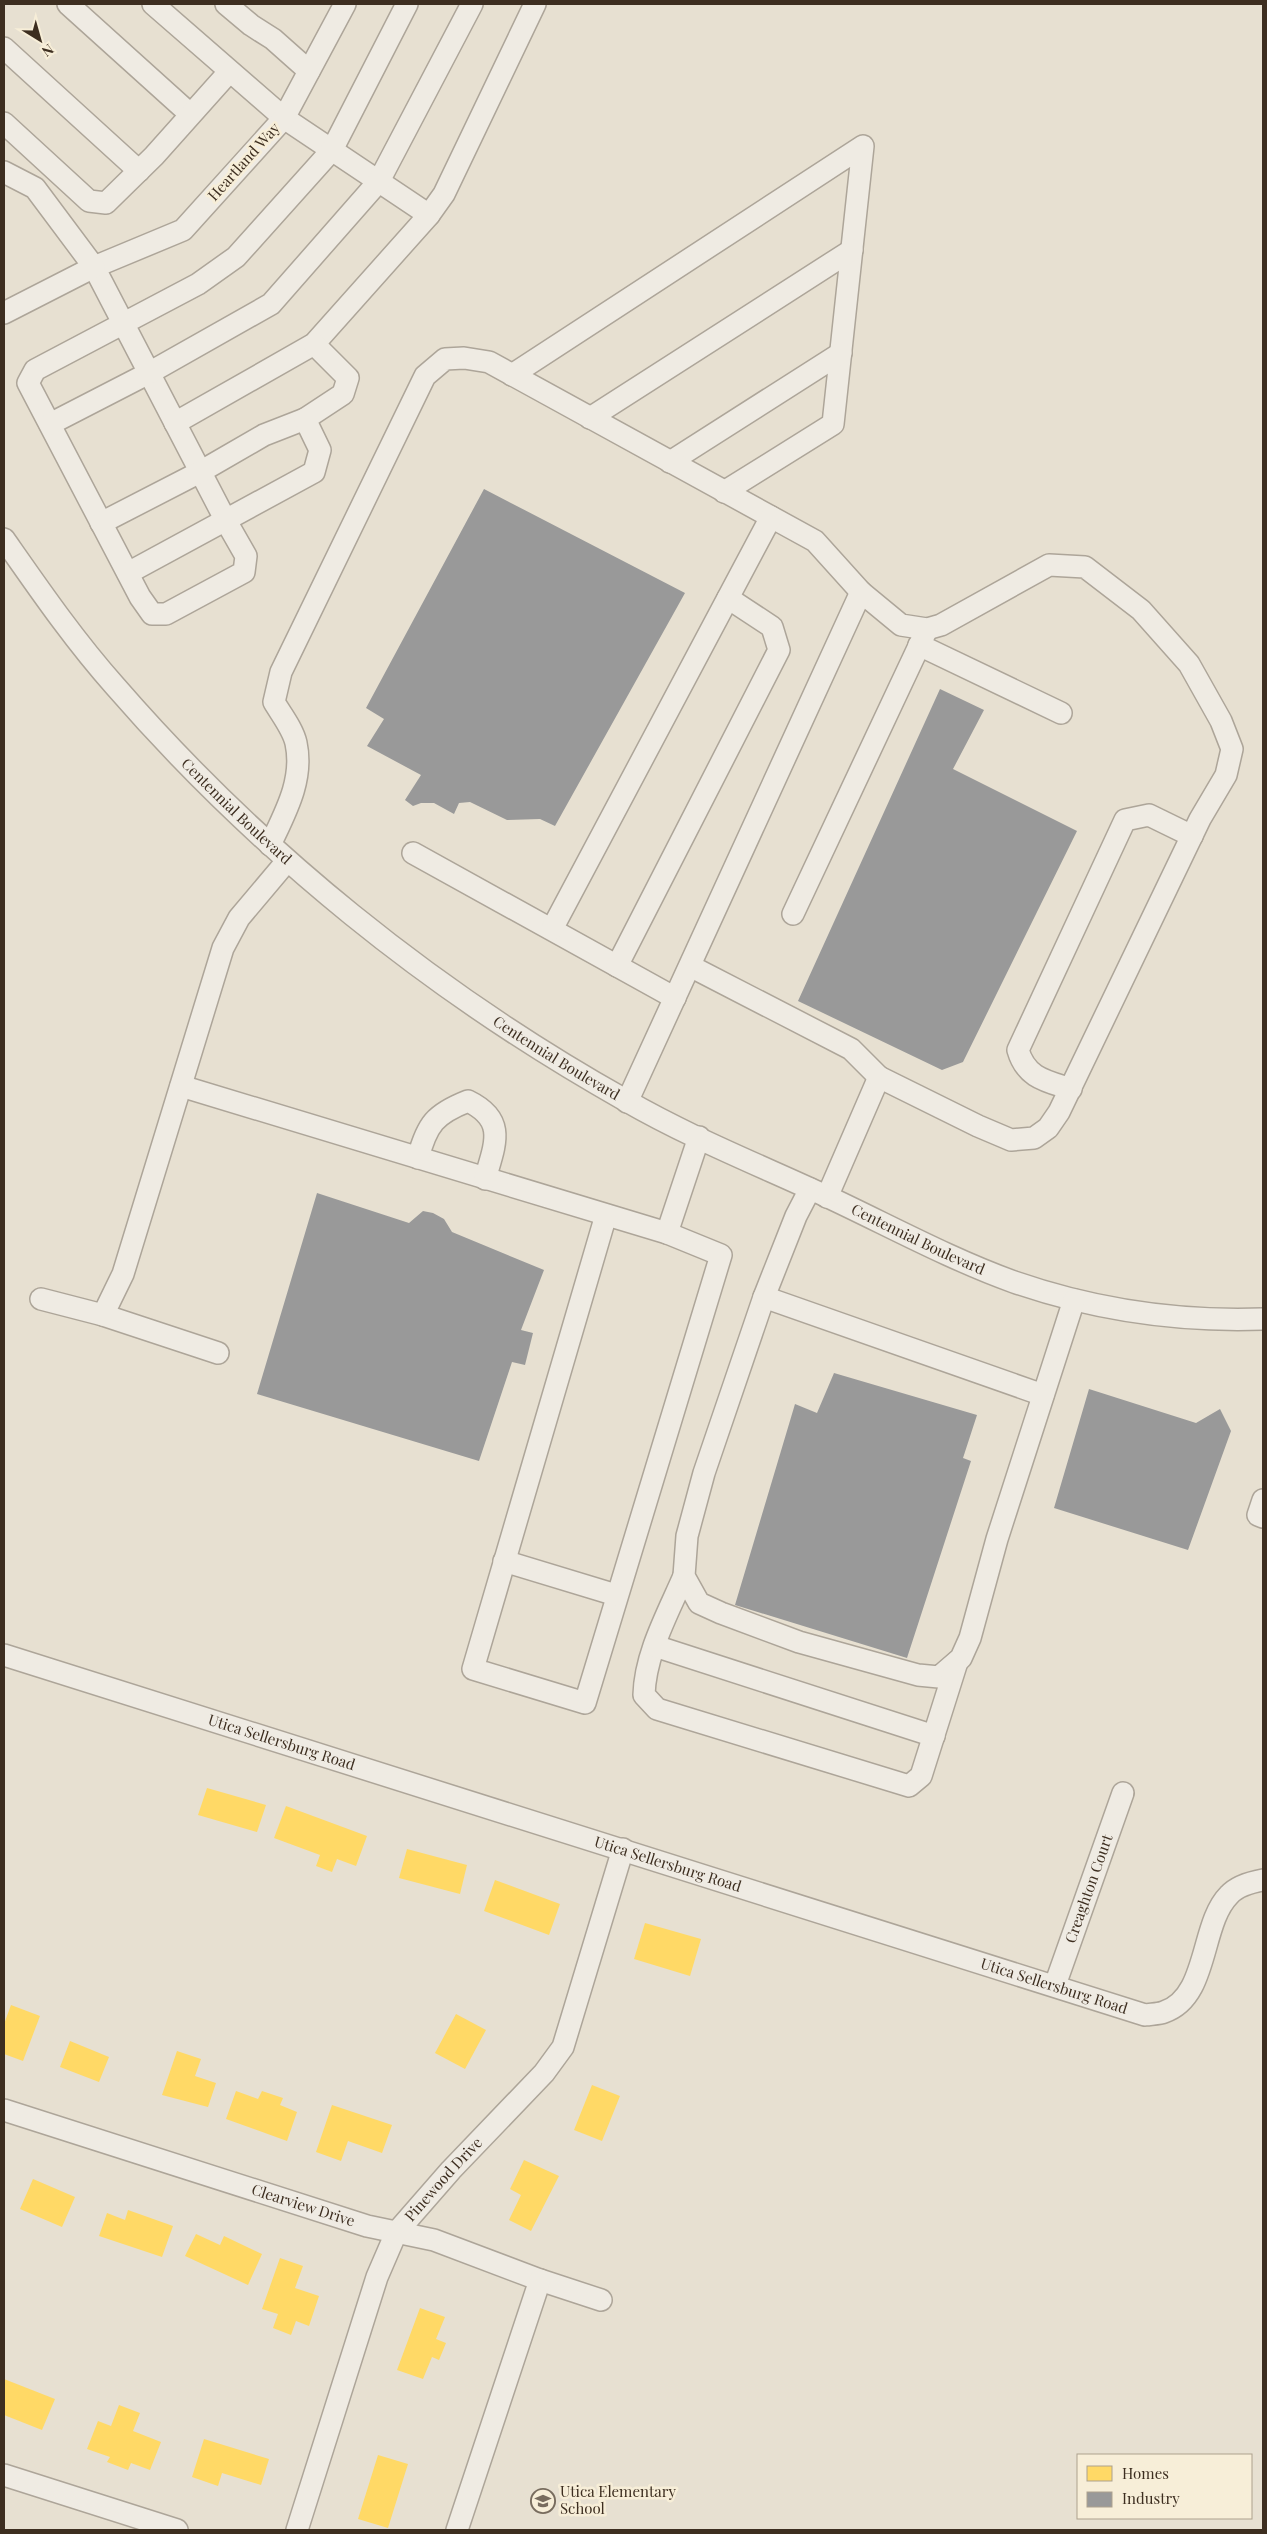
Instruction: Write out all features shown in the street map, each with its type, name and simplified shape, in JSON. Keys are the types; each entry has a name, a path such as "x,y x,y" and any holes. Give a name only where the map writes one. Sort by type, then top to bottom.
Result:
{"street":[{"path":"68,4 190,114"},
{"path":"153,4 284,118 429,216"},
{"name":"Heartland Way","path":"4,313 94,267 183,230 284,118 345,4"},
{"path":"4,172 35,188 94,267 124,324 200,472 246,556 244,572 166,614 152,614 128,573 28,383 35,370 124,324 198,284 236,257 332,150 407,4"},
{"path":"50,424 149,373 271,304 379,181 472,4"},
{"path":"175,423 314,344 429,216 444,194 535,4"},
{"path":"236,7 251,25 273,38 309,71"},
{"path":"4,48 139,171"},
{"path":"4,123 88,201 106,203 139,171 229,72"},
{"path":"512,375 864,146 833,424 724,492"},
{"path":"590,418 852,250"},
{"path":"102,523 200,472 264,435 304,419 343,394 348,378 314,344"},
{"path":"670,462 841,353"},
{"path":"270,845 289,802 299,772 296,742 274,702 281,672 425,376 445,359 464,358 489,362 815,542 861,592 901,625 1061,713"},
{"path":"128,573 314,472 320,450 304,419"},
{"path":"552,930 771,517"},
{"name":"Centennial Boulevard","path":"4,539 50,605 113,685 175,752 287,861 397,950 468,1002 627,1102 970,1264 1016,1282 1074,1300 1142,1314 1194,1319 1263,1320"},
{"path":"690,966 852,1049 879,1077 978,1126 1011,1140 1034,1138 1048,1128 1071,1089 1192,836 1226,775 1232,750 1221,721 1189,664 1141,610 1086,567 1049,565 923,637 793,914"},
{"path":"627,1102 861,592"},
{"path":"617,966 779,650 772,627 728,598"},
{"path":"1071,1089 1039,1079 1022,1064 1018,1050 1125,820 1150,816 1192,836"},
{"path":"413,853 675,998"},
{"path":"103,1315 123,1274 223,948 238,918 287,861"},
{"path":"879,1077 818,1193 796,1216 764,1297 704,1473 687,1536 684,1576 655,1646 644,1681 644,1695 657,1708 910,1786 921,1776 957,1662"},
{"path":"181,1086 667,1233 721,1255 616,1595 585,1703 473,1669 606,1215"},
{"path":"418,1158 422,1140 433,1120 454,1106 468,1101 484,1109 495,1128 496,1143 485,1178"},
{"path":"667,1233 699,1137"},
{"path":"764,1297 1043,1395"},
{"path":"41,1299 103,1315 218,1353"},
{"path":"684,1576 699,1603 799,1642 918,1676 939,1677 961,1658 970,1638 997,1539 1074,1300"},
{"path":"1263,1500 1258,1515 1263,1517"},
{"path":"504,1561 616,1595"},
{"path":"655,1646 934,1736"},
{"name":"Utica Sellersburg Road","path":"4,1655 1146,2015 1165,2012 1180,2002 1193,1985 1219,1910 1229,1894 1249,1883 1263,1880"},
{"name":"Creaghton Court","path":"1055,1985 1123,1793"},
{"name":"Pinewood Drive","path":"297,2530 377,2277 396,2233 451,2170 544,2073 563,2047 623,1849"},
{"name":"Clearview Drive","path":"4,2110 367,2226 434,2240 540,2280 601,2300"},
{"path":"457,2530 540,2280"},
{"path":"4,2475 177,2530"}],"building: Homes":[{"path":"207,1788 266,1805 257,1832 198,1815"},
{"path":"286,1806 367,1836 356,1866 337,1859 332,1872 316,1866 320,1855 274,1838"},
{"path":"407,1849 467,1865 460,1894 399,1878"},
{"path":"495,1880 560,1904 549,1935 484,1911"},
{"path":"645,1923 701,1939 690,1976 634,1959"},
{"path":"11,2005 40,2016 23,2061 4,2054 4,2024"},
{"path":"456,2014 486,2030 465,2069 435,2053"},
{"path":"70,2041 109,2057 99,2082 60,2067"},
{"path":"177,2051 201,2059 195,2076 216,2083 208,2107 162,2095"},
{"path":"592,2085 620,2096 602,2141 574,2130"},
{"path":"236,2091 258,2099 262,2091 283,2098 280,2105 297,2112 287,2141 226,2119"},
{"path":"332,2105 392,2125 382,2153 348,2141 341,2161 316,2152"},
{"path":"524,2160 559,2176 531,2231 509,2220 521,2195 510,2189"},
{"path":"33,2179 75,2197 62,2227 20,2209"},
{"path":"128,2210 173,2226 162,2257 99,2236 107,2213 125,2220"},
{"path":"196,2234 220,2245 224,2236 262,2254 248,2285 185,2256"},
{"path":"280,2258 303,2266 295,2288 319,2296 309,2326 296,2321 291,2335 273,2328 278,2314 262,2309"},
{"path":"420,2308 445,2317 436,2339 446,2343 439,2360 432,2357 423,2379 397,2370"},
{"path":"4,2379 55,2399 42,2430 4,2415"},
{"path":"119,2405 140,2413 133,2431 161,2442 150,2470 131,2463 128,2470 107,2462 110,2457 87,2449 98,2421 111,2426"},
{"path":"204,2439 269,2459 261,2485 222,2473 218,2486 192,2477"},
{"path":"378,2455 408,2464 388,2528 358,2519"}],"building: Industry":[{"path":"484,489 685,593 555,826 540,819 507,820 470,802 459,803 454,814 434,803 421,803 413,806 405,800 421,775 367,746 384,719 366,708"},
{"path":"940,689 984,710 953,769 1077,831 963,1062 942,1070 798,1001"},
{"path":"317,1193 409,1223 423,1211 433,1213 444,1219 452,1232 544,1270 521,1330 533,1333 525,1365 512,1362 479,1461 257,1394"},
{"path":"834,1373 977,1415 963,1458 971,1461 907,1658 735,1605 795,1404 817,1413"},
{"path":"1089,1389 1196,1423 1220,1409 1231,1431 1188,1550 1054,1508"}],"place":[{"name":"Utica Elementary School","path":"543,2501"}]}
